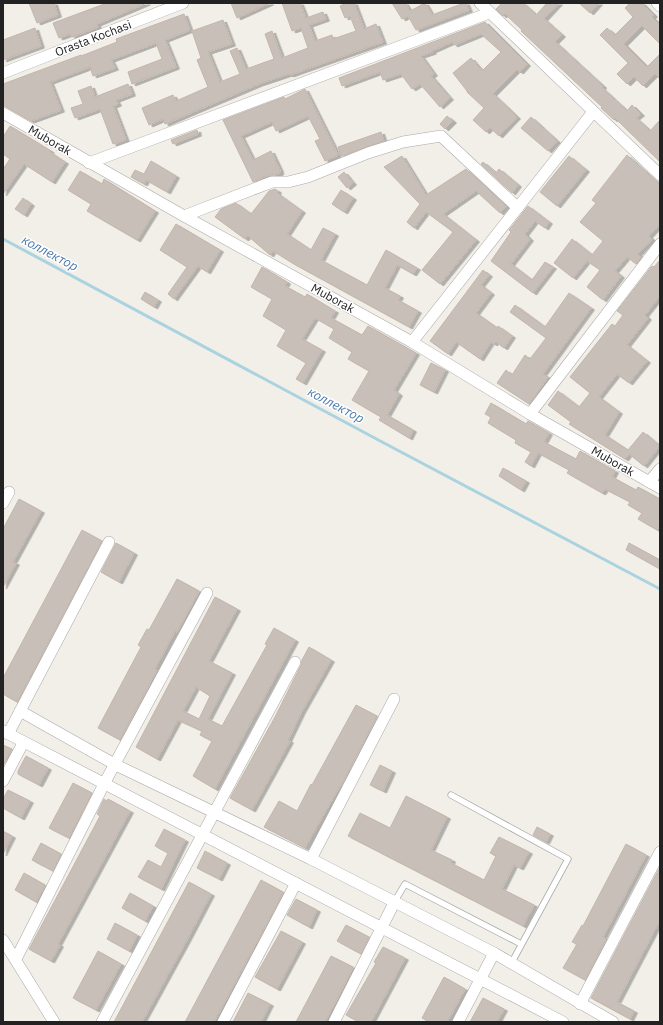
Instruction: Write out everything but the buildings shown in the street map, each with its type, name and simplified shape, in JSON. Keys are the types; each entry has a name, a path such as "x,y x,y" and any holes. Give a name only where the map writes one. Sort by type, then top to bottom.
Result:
{"street":[{"name":"Orasta Kochasi","path":"3,73 183,3"},
{"path":"480,3 660,175"},
{"path":"657,3 660,6"},
{"path":"89,163 489,13"},
{"path":"412,342 593,112"},
{"name":"Muborak","path":"3,113 89,163 412,342 530,414 660,488"},
{"path":"184,216 272,182 288,182 308,177 368,153 403,142 441,136 518,208"},
{"path":"530,414 660,244"},
{"path":"649,482 660,469"},
{"path":"3,503 9,492"},
{"path":"108,542 20,711 6,733 563,1022"},
{"path":"16,959 104,784 116,765 207,593"},
{"path":"102,1022 295,662"},
{"path":"311,859 394,699"},
{"path":"20,711 116,765 311,859 512,962 580,1004 613,1022"},
{"path":"3,781 23,743"},
{"path":"580,1004 660,852"},
{"path":"223,1022 296,883"},
{"path":"334,1022 395,901"},
{"path":"3,940 54,1022"},
{"path":"458,1022 494,953"}],"lane":[{"path":"451,795 568,859 512,962"},
{"path":"395,901 405,884 521,944"}],"waterway":[{"name":"коллектор","path":"3,239 660,589"}]}
